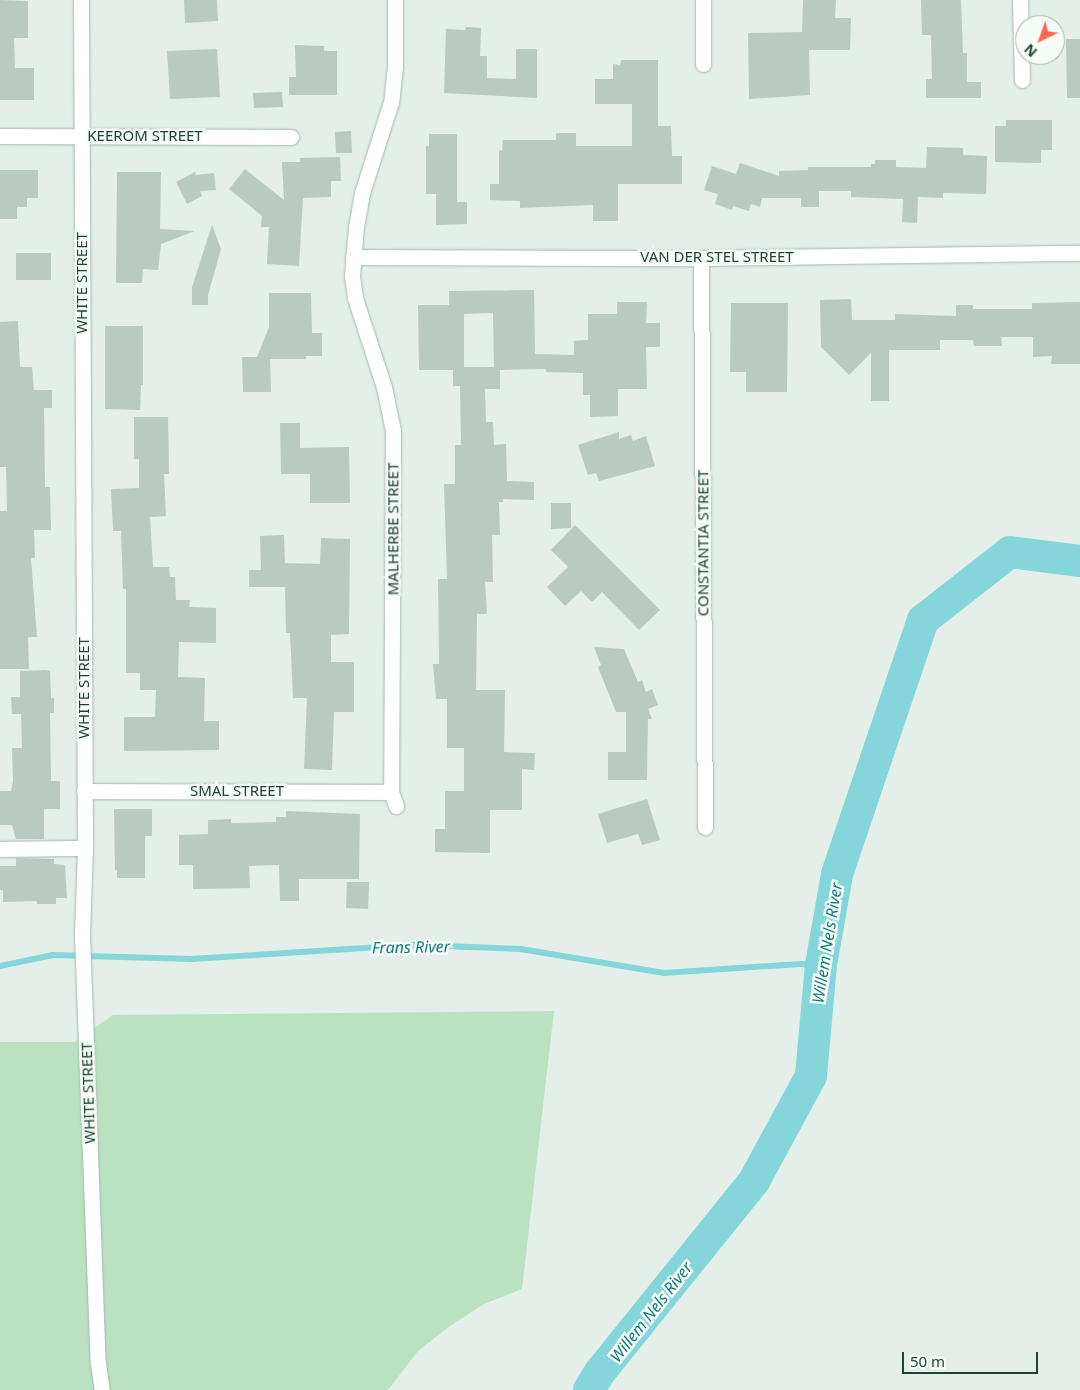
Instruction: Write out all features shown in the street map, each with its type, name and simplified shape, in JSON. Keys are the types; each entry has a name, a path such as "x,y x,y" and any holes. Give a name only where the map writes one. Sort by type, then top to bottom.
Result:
{"street":[{"name":"WHITE STREET","path":"80,0 84,791 82,935 100,1383"},
{"name":"MALHERBE STREET","path":"393,799 393,431 384,388 355,298 352,276 356,226 362,193 391,102 395,66 395,0"},
{"path":"703,0 704,64"},
{"path":"1020,0 1022,80"},
{"name":"KEEROM STREET","path":"0,136 291,138"},
{"name":"VAN DER STEL STREET","path":"353,257 701,258 1080,253"},
{"name":"CONSTANTIA STREET","path":"701,258 706,827"},
{"name":"SMAL STREET","path":"84,791 393,799"},
{"path":"0,849 84,848"}],"green space":[{"path":"554,1011 522,1289 484,1304 450,1326 418,1351 388,1390 0,1390 0,1042 74,1042 113,1015"}],"building":[{"path":"0,0 28,1 28,38 14,38 15,68 34,68 34,100 0,100"},
{"path":"184,0 217,0 218,21 185,23"},
{"path":"803,0 836,0 835,18 851,18 850,50 809,50 810,95 749,99 748,33 802,32"},
{"path":"921,0 961,0 963,53 967,53 967,82 981,82 981,98 926,98 926,79 932,79 931,35 922,35"},
{"path":"466,27 481,28 480,56 487,56 487,78 516,79 516,49 537,49 537,98 444,93 446,29 465,30"},
{"path":"1066,39 1080,39 1080,98 1067,98"},
{"path":"295,45 324,46 324,51 337,51 337,95 289,95 289,77 296,77"},
{"path":"217,49 220,97 170,99 167,51"},
{"path":"621,60 658,60 658,126 671,126 672,156 682,156 682,184 618,184 618,221 593,221 593,205 520,208 520,201 490,200 490,184 499,184 499,150 502,151 503,140 556,140 556,133 576,133 576,146 632,146 632,104 595,104 595,79 613,79 613,64 620,65"},
{"path":"282,92 283,107 254,108 253,93"},
{"path":"1006,120 1052,120 1052,150 1041,150 1041,163 995,162 995,126 1006,126"},
{"path":"351,131 352,153 336,153 335,132"},
{"path":"429,134 457,134 457,202 467,202 467,224 436,225 436,194 426,194 426,146 429,146"},
{"path":"927,147 963,148 963,155 987,156 986,194 943,193 943,198 918,197 917,223 902,222 903,199 851,197 851,191 819,191 819,207 801,207 801,198 762,198 760,207 751,204 749,211 733,206 732,210 715,204 718,194 704,190 712,166 736,174 740,163 779,176 779,171 808,170 808,167 871,167 871,164 875,164 875,160 896,160 896,167 926,168"},
{"path":"340,157 341,181 331,181 331,197 303,198 299,266 267,264 269,227 261,227 262,216 229,189 245,169 284,200 282,162 300,162 300,158"},
{"path":"0,170 38,170 38,198 27,198 27,207 17,207 17,219 0,219"},
{"path":"117,172 161,172 160,229 195,231 161,244 158,270 143,269 142,283 116,283"},
{"path":"195,172 196,175 214,173 216,190 200,191 202,196 187,204 176,182"},
{"path":"212,225 221,249 208,295 208,305 192,305 192,287"},
{"path":"16,253 51,253 51,280 16,280"},
{"path":"534,290 535,354 574,355 574,341 588,340 588,314 617,314 617,302 647,302 646,323 660,323 660,347 646,347 647,389 618,389 618,416 590,417 590,395 583,395 583,373 546,372 546,369 500,370 500,389 485,389 486,422 493,422 494,445 506,444 507,481 534,482 534,500 503,499 503,502 499,502 500,535 492,535 493,582 485,582 487,614 477,614 476,690 505,690 504,752 535,753 534,770 522,769 522,810 490,810 490,853 435,852 435,829 445,829 445,791 464,791 464,748 447,748 447,699 436,699 433,664 439,664 438,579 447,579 444,484 455,484 455,445 461,445 460,386 453,386 453,370 419,370 418,305 449,305 449,291","holes":["493,313 494,367 464,367 464,314"]},
{"path":"269,293 311,293 312,333 322,333 322,356 306,356 306,359 270,359 271,392 243,392 242,357 257,357 269,327"},
{"path":"851,299 852,320 895,320 895,314 956,316 956,305 973,305 973,309 1032,309 1032,303 1080,302 1080,364 1051,364 1052,356 1033,357 1033,337 1001,337 1002,346 974,346 973,340 940,340 940,350 889,350 889,401 871,401 871,353 849,375 821,347 820,300"},
{"path":"731,303 788,303 787,392 746,392 746,372 730,372"},
{"path":"18,321 20,367 32,367 34,390 52,390 52,408 44,408 45,487 50,487 51,530 34,530 35,558 31,558 37,637 28,637 29,669 0,669 0,511 7,511 6,467 0,467 0,322"},
{"path":"105,326 143,326 143,385 141,385 140,410 105,409"},
{"path":"134,417 168,417 169,474 164,474 166,516 150,517 153,567 169,567 170,577 175,577 176,600 190,600 189,607 216,608 216,643 179,642 178,677 205,678 204,721 219,721 219,750 124,751 124,717 155,717 156,690 140,690 140,673 126,673 126,589 123,589 121,531 113,531 111,489 139,488 139,459 134,459"},
{"path":"280,423 300,423 300,448 349,447 350,503 310,503 310,474 281,474"},
{"path":"619,432 619,439 631,435 633,441 646,436 655,466 599,481 596,473 588,475 578,445"},
{"path":"551,503 571,503 571,528 551,529"},
{"path":"575,525 660,610 639,630 602,592 592,602 581,591 565,606 547,587 568,567 551,550"},
{"path":"284,535 285,563 320,564 321,538 350,539 349,634 331,635 331,662 354,662 354,712 334,712 332,770 304,769 307,698 293,698 290,633 286,633 285,587 249,587 249,570 261,570 260,536"},
{"path":"594,647 624,649 638,682 642,680 646,692 652,689 658,705 648,709 652,719 648,719 647,780 608,780 608,752 626,752 626,712 616,712 598,667 601,665"},
{"path":"20,671 50,671 51,698 54,698 54,713 50,713 51,781 60,781 60,809 44,809 44,839 16,839 12,825 0,825 0,791 11,791 13,781 12,748 22,748 21,714 12,714 11,697 20,697"},
{"path":"647,799 660,840 642,845 638,834 607,843 598,814"},
{"path":"114,809 152,809 152,836 145,836 145,878 117,878 117,870 115,870"},
{"path":"286,811 360,814 359,879 299,879 299,901 280,901 279,865 249,866 250,888 193,889 193,865 179,865 179,835 208,834 208,820 231,819 231,823 276,822 276,817 286,817"},
{"path":"16,858 54,859 54,864 65,865 67,898 56,898 56,904 37,904 37,901 3,902 3,890 0,890 0,866 16,866"},
{"path":"347,882 369,882 368,909 346,908"}],"waterway":[{"name":"Willem Nels River","path":"589,1390 600,1372 754,1181 811,1076 821,965 837,874 923,620 1010,552 1080,561"},
{"name":"Frans River","path":"0,966 53,955 191,959 416,945 521,949 664,973 801,964 821,965"}]}
